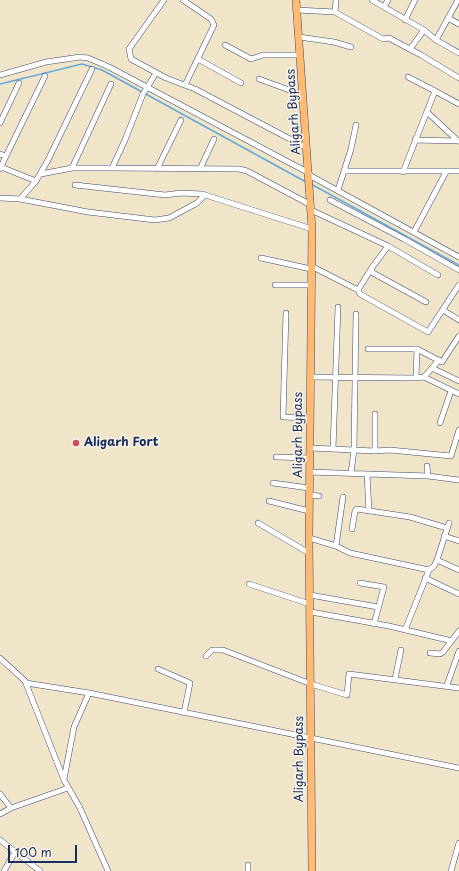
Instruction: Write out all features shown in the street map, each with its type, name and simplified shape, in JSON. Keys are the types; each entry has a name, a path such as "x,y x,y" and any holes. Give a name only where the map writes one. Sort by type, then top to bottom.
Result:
{"main road":[{"name":"Aligarh Bypass","path":"296,0 312,229 309,491 312,871"}],"street":[{"path":"164,0 128,49 131,59 156,73 185,85 307,148"},
{"path":"183,0 213,21 214,25 185,85"},
{"path":"335,12 336,0"},
{"path":"372,0 424,30 436,40 459,53"},
{"path":"384,7 388,0"},
{"path":"405,20 415,0"},
{"path":"436,40 458,0"},
{"path":"297,10 335,12 383,39 389,38 459,78"},
{"path":"448,18 459,24"},
{"path":"410,50 424,30"},
{"path":"299,38 334,42 351,47"},
{"path":"225,45 251,59 263,55 300,55"},
{"path":"0,75 46,62 80,57 88,58 109,67 145,90 338,190 459,257"},
{"path":"198,58 241,83"},
{"path":"20,199 41,174 92,69"},
{"path":"112,168 145,90 156,73"},
{"path":"36,181 0,168 45,76"},
{"path":"408,77 459,104"},
{"path":"259,79 303,95"},
{"path":"0,123 19,83"},
{"path":"72,168 111,84"},
{"path":"403,172 435,91"},
{"path":"427,112 459,141"},
{"path":"157,169 182,120"},
{"path":"338,190 351,149 356,125"},
{"path":"200,169 214,139"},
{"path":"415,140 459,141"},
{"path":"0,154 6,156"},
{"path":"41,174 72,168 235,169 247,171 311,207 388,246 438,275"},
{"path":"344,171 459,171"},
{"path":"414,232 446,172"},
{"path":"75,185 165,195 181,192 205,195 312,229"},
{"path":"0,198 20,199 88,212 155,220 169,218 197,203 205,195"},
{"path":"330,200 459,270"},
{"path":"358,290 388,246"},
{"path":"261,258 311,268 358,290 360,294 428,332 459,286"},
{"path":"371,269 373,273 426,302"},
{"path":"275,285 311,285"},
{"path":"333,449 338,307"},
{"path":"443,310 459,320"},
{"path":"286,313 283,417 310,418"},
{"path":"351,472 354,450 356,314"},
{"path":"368,349 416,349 442,362 459,336"},
{"path":"416,349 416,378"},
{"path":"424,377 439,360"},
{"path":"432,368 459,381"},
{"path":"310,376 424,377 459,394"},
{"path":"440,424 451,391"},
{"path":"375,414 375,451"},
{"path":"310,448 375,451 390,450 451,456 459,430"},
{"path":"276,458 310,458"},
{"path":"427,466 428,476"},
{"path":"310,472 351,472 428,476 459,480"},
{"path":"367,474 369,511"},
{"path":"273,483 309,491 319,496"},
{"path":"336,546 343,497"},
{"path":"270,501 309,511"},
{"path":"352,530 355,511 357,509 448,525 437,560 425,578 405,630"},
{"path":"258,522 309,553"},
{"path":"444,536 459,541"},
{"path":"309,538 336,546 350,553 429,570"},
{"path":"437,560 459,570"},
{"path":"425,578 459,594"},
{"path":"360,583 384,587 374,624"},
{"path":"249,584 310,608 452,641"},
{"path":"310,595 378,607"},
{"path":"430,653 440,654 459,631"},
{"path":"206,656 212,650 223,650 310,684 348,695 349,674 447,685 459,688"},
{"path":"395,679 401,650"},
{"path":"447,685 459,651"},
{"path":"0,658 26,683 64,780 80,808 108,871"},
{"path":"158,669 190,683 184,713"},
{"path":"26,683 89,693 263,730 311,737 459,768"},
{"path":"64,780 74,727 89,693"},
{"path":"0,814 11,808 68,788"},
{"path":"0,794 11,808"},
{"path":"0,840 40,871"},
{"path":"451,871 459,844"},
{"path":"4,871 15,852"},
{"path":"248,865 248,871"}],"waterway":[{"path":"0,84 82,64 102,70 306,182"},
{"path":"311,184 459,265"}],"place":[{"name":"Aligarh Fort","path":"76,443"}]}
